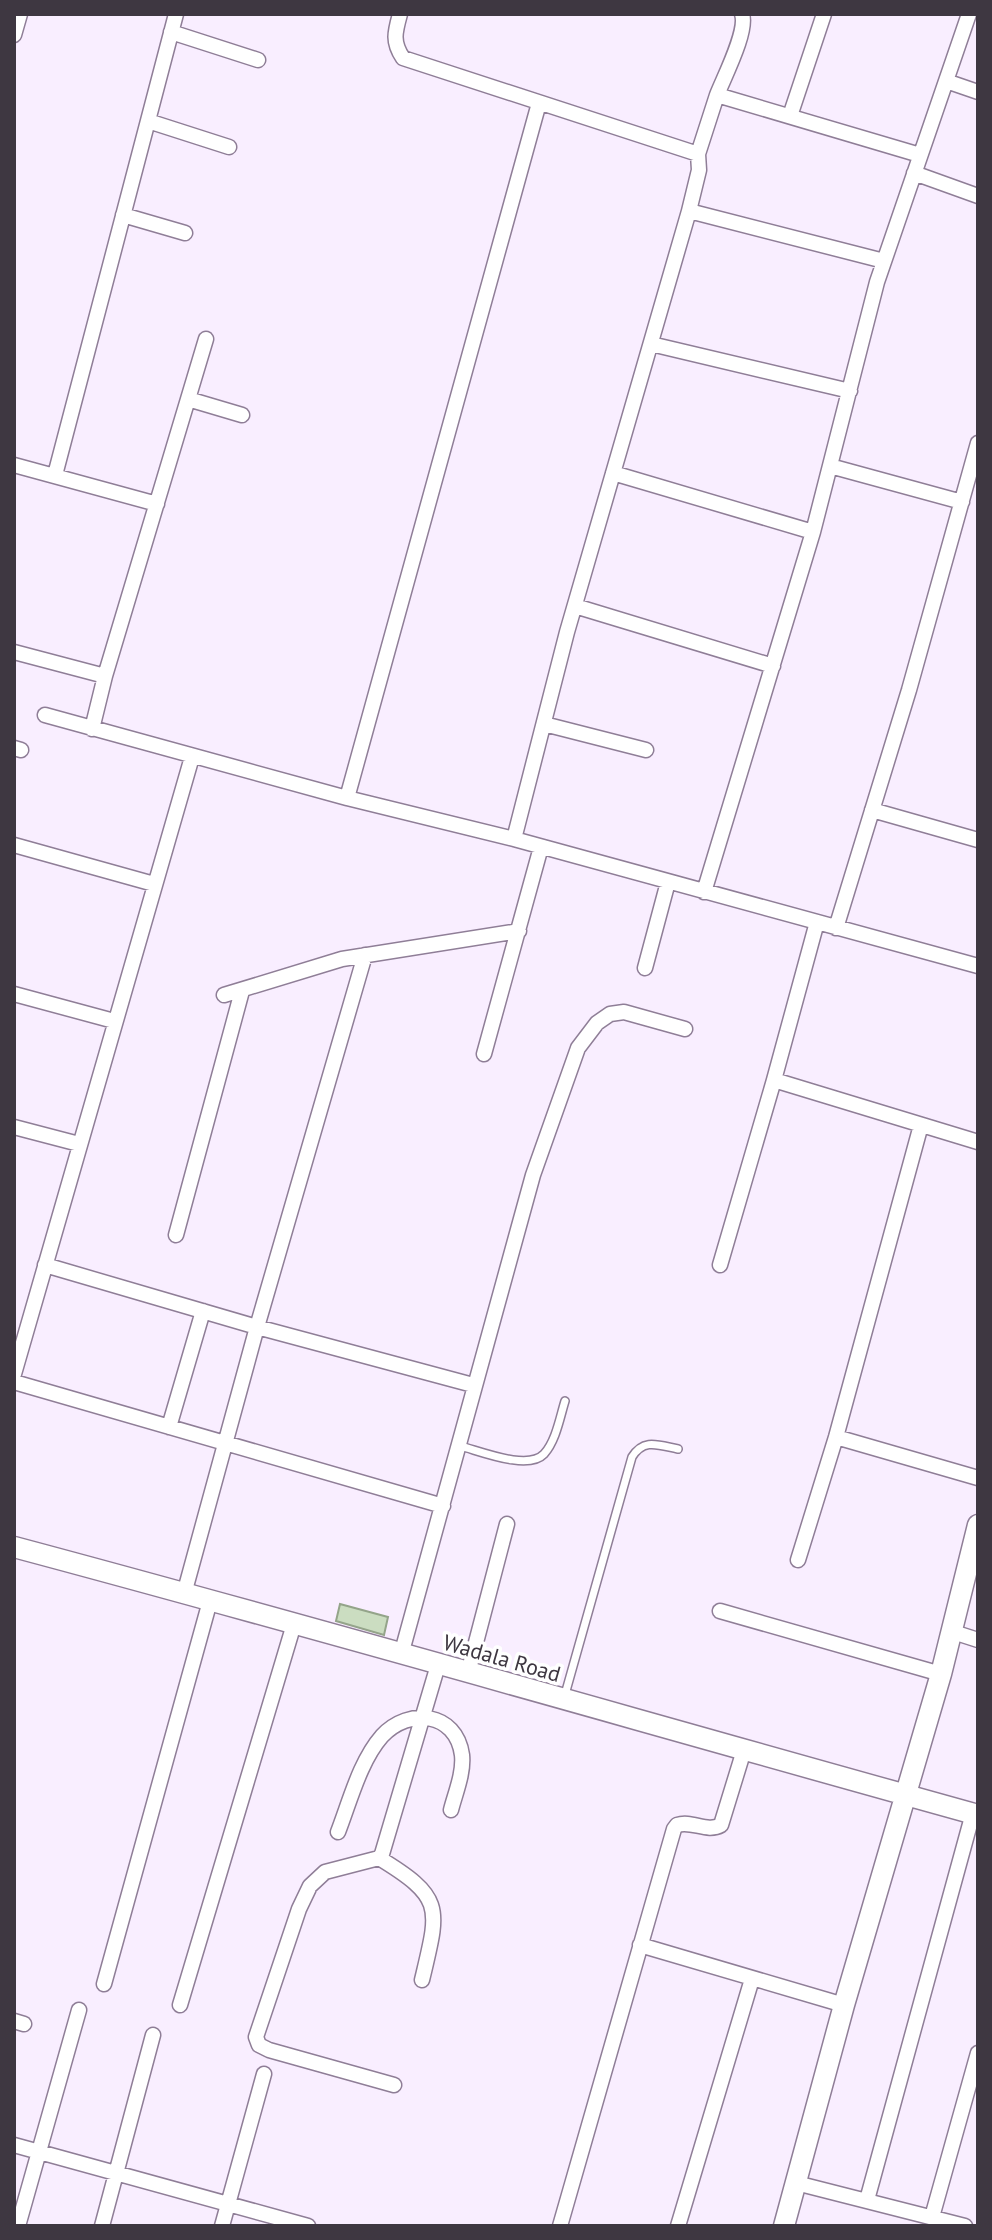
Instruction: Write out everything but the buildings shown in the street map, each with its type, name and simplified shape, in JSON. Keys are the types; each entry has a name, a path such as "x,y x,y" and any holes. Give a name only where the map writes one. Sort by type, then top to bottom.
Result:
{"street":[{"path":"14,35 20,14"},
{"path":"55,475 176,14"},
{"path":"400,14 394,33 396,48 403,58 698,154"},
{"path":"514,839 575,606 689,211 699,170 698,154 742,32 745,20 742,14"},
{"path":"790,116 824,14"},
{"path":"704,892 813,532 884,261 969,14"},
{"path":"171,32 258,60"},
{"path":"946,81 978,92"},
{"path":"717,95 920,155"},
{"path":"347,798 539,103"},
{"path":"148,121 229,147"},
{"path":"914,173 978,196"},
{"path":"689,211 884,261"},
{"path":"123,215 185,233"},
{"path":"92,729 206,339"},
{"path":"651,344 850,391"},
{"path":"188,399 242,415"},
{"path":"836,928 978,443"},
{"path":"14,465 157,504"},
{"path":"830,466 962,502"},
{"path":"613,473 813,532"},
{"path":"575,606 773,666"},
{"path":"14,652 105,676"},
{"path":"45,715 978,966"},
{"path":"544,724 646,750"},
{"path":"14,1374 192,757"},
{"path":"872,810 978,840"},
{"path":"14,845 154,884"},
{"path":"484,1054 541,847"},
{"path":"645,968 668,882"},
{"path":"720,1265 817,922"},
{"path":"224,995 342,959 519,931"},
{"path":"184,1594 257,1327 365,955"},
{"path":"176,1235 242,991"},
{"path":"14,994 114,1021"},
{"path":"401,1655 533,1175 578,1048 585,1036 610,1014 624,1012 685,1029"},
{"path":"774,1080 978,1142"},
{"path":"798,1560 836,1437 921,1125"},
{"path":"14,1127 79,1144"},
{"path":"45,1265 257,1327 473,1385"},
{"path":"169,1427 203,1311"},
{"path":"14,1382 443,1506"},
{"path":"836,1437 978,1478"},
{"path":"468,1673 507,1524"},
{"path":"784,2226 844,2005 941,1674 978,1525"},
{"name":"Wadala Road","path":"14,1547 976,1814"},
{"path":"104,1984 210,1601"},
{"path":"720,1611 941,1674"},
{"path":"180,2005 294,1624"},
{"path":"950,1631 978,1640"},
{"path":"394,2085 269,2050 259,2045 256,2037 299,1909 310,1886 325,1872 379,1858 386,1845 438,1665"},
{"path":"338,1832 375,1745 399,1721 423,1715 446,1727 462,1757 451,1810"},
{"path":"560,2226 674,1829 688,1822 712,1829 721,1825 744,1750"},
{"path":"867,2200 976,1814"},
{"path":"379,1858 418,1883 431,1900 435,1921 422,1980"},
{"path":"640,1945 844,2005"},
{"path":"678,2226 752,1979"},
{"path":"18,2226 79,2010"},
{"path":"102,2226 153,2035"},
{"path":"932,2217 978,2053"},
{"path":"222,2226 264,2074"},
{"path":"14,2145 308,2226"},
{"path":"796,2183 965,2226"}],"lane":[{"path":"458,1445 525,1462 534,1460 548,1449 565,1401"},
{"path":"564,1700 632,1457 639,1447 645,1445 678,1449"}]}
